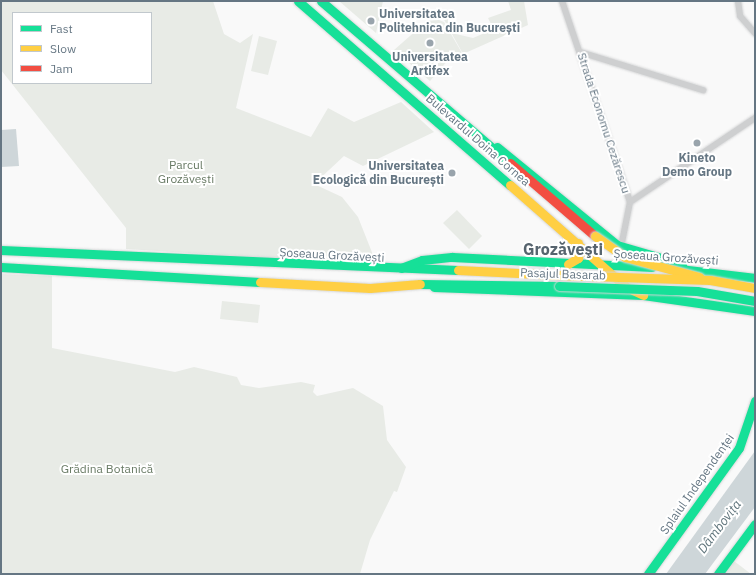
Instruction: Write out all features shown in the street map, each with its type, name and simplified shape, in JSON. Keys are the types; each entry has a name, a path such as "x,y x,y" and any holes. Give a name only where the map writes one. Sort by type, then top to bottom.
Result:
{"main road":[{"name":"Bulevardul Doina Cornea","path":"298,1 578,243 631,291 643,295"},
{"name":"Bulevardul Doina Cornea","path":"322,1 474,134 617,253 710,280"},
{"name":"Bulevardul Doina Cornea","path":"474,134 519,162 620,247 707,269"},
{"path":"567,264 578,258 578,243"},
{"name":"Șoseaua Grozăvești","path":"1,250 396,271 422,260 445,258 707,269 755,278"},
{"path":"1,267 370,288 643,295 755,311"},
{"name":"Pasajul Basarab","path":"396,271 710,280 755,288"},
{"name":"Pasajul Basarab","path":"370,288 414,283 469,282 698,291 755,301"},
{"name":"Splaiul Independenței","path":"648,574 739,448 755,401"},
{"path":"718,574 755,524"}],"street":[{"name":"Strada Economu Cezărescu","path":"562,1 630,202 620,247"},
{"path":"738,1 740,16 755,33"},
{"path":"580,52 704,90"},
{"path":"630,202 755,118"}],"green space":[{"name":"Parcul Grozăvești","path":"1,1 213,1 224,34 240,43 253,34 236,108 311,137 328,108 354,122 401,102 434,132 363,166 344,156 314,184 342,197 358,217 377,265 126,249 126,228 12,84 152,84 152,12 12,12 12,84 1,70"},
{"name":"Universitatea Politehnica din București","path":"339,1 383,1 376,33"},
{"path":"508,1 524,1 528,25 463,54 442,16 446,16 456,34 473,38 487,32 491,24 488,18 511,10"},
{"path":"439,20 444,22 462,53 449,59 430,81 394,50 427,21"},
{"path":"259,36 277,41 268,75 251,71"},
{"path":"457,210 482,236 469,249 443,223"},
{"name":"Grădina Botanică","path":"1,274 52,276 52,348 175,372 194,367 237,377 241,385 259,388 301,382 315,385 313,392 317,396 353,388 383,406 387,440 406,467 397,492 394,491 370,540 360,574 1,574"},
{"path":"222,301 260,305 258,323 220,319"},
{"path":"734,561 751,574 724,574"}],"water":[{"path":"16,129 19,166 1,167 1,130"},
{"name":"Dâmbovița","path":"755,451 755,507 705,574 666,574"}],"traffic: fast":[{"path":"298,1 510,185"},
{"path":"321,1 510,163"},
{"path":"497,147 617,245 682,264"},
{"path":"1,250 458,270"},
{"path":"401,268 422,260 452,257 652,267"},
{"path":"1,267 260,282"},
{"path":"671,268 755,278"},
{"path":"420,284 559,286"},
{"path":"559,286 697,291 755,301"},
{"path":"434,287 643,295 755,311"},
{"path":"648,574 739,448 755,401"},
{"path":"718,574 755,524"}],"traffic: slow":[{"path":"510,185 626,287 643,295"},
{"path":"595,236 625,257 699,277"},
{"path":"568,264 578,258 578,243"},
{"path":"458,270 559,275"},
{"path":"559,275 710,280 755,288"},
{"path":"260,282 370,288 420,284"}],"traffic: jam":[{"path":"510,163 595,236"}],"place":[{"name":"Universitatea Politehnica din București","path":"371,21"},
{"name":"Universitatea Artifex","path":"430,43"},
{"name":"Kineto Demo Group","path":"697,143"},
{"name":"Universitatea Ecologică din București","path":"452,173"}],"district":[{"name":"Grozăveşti","path":"563,249"}]}
